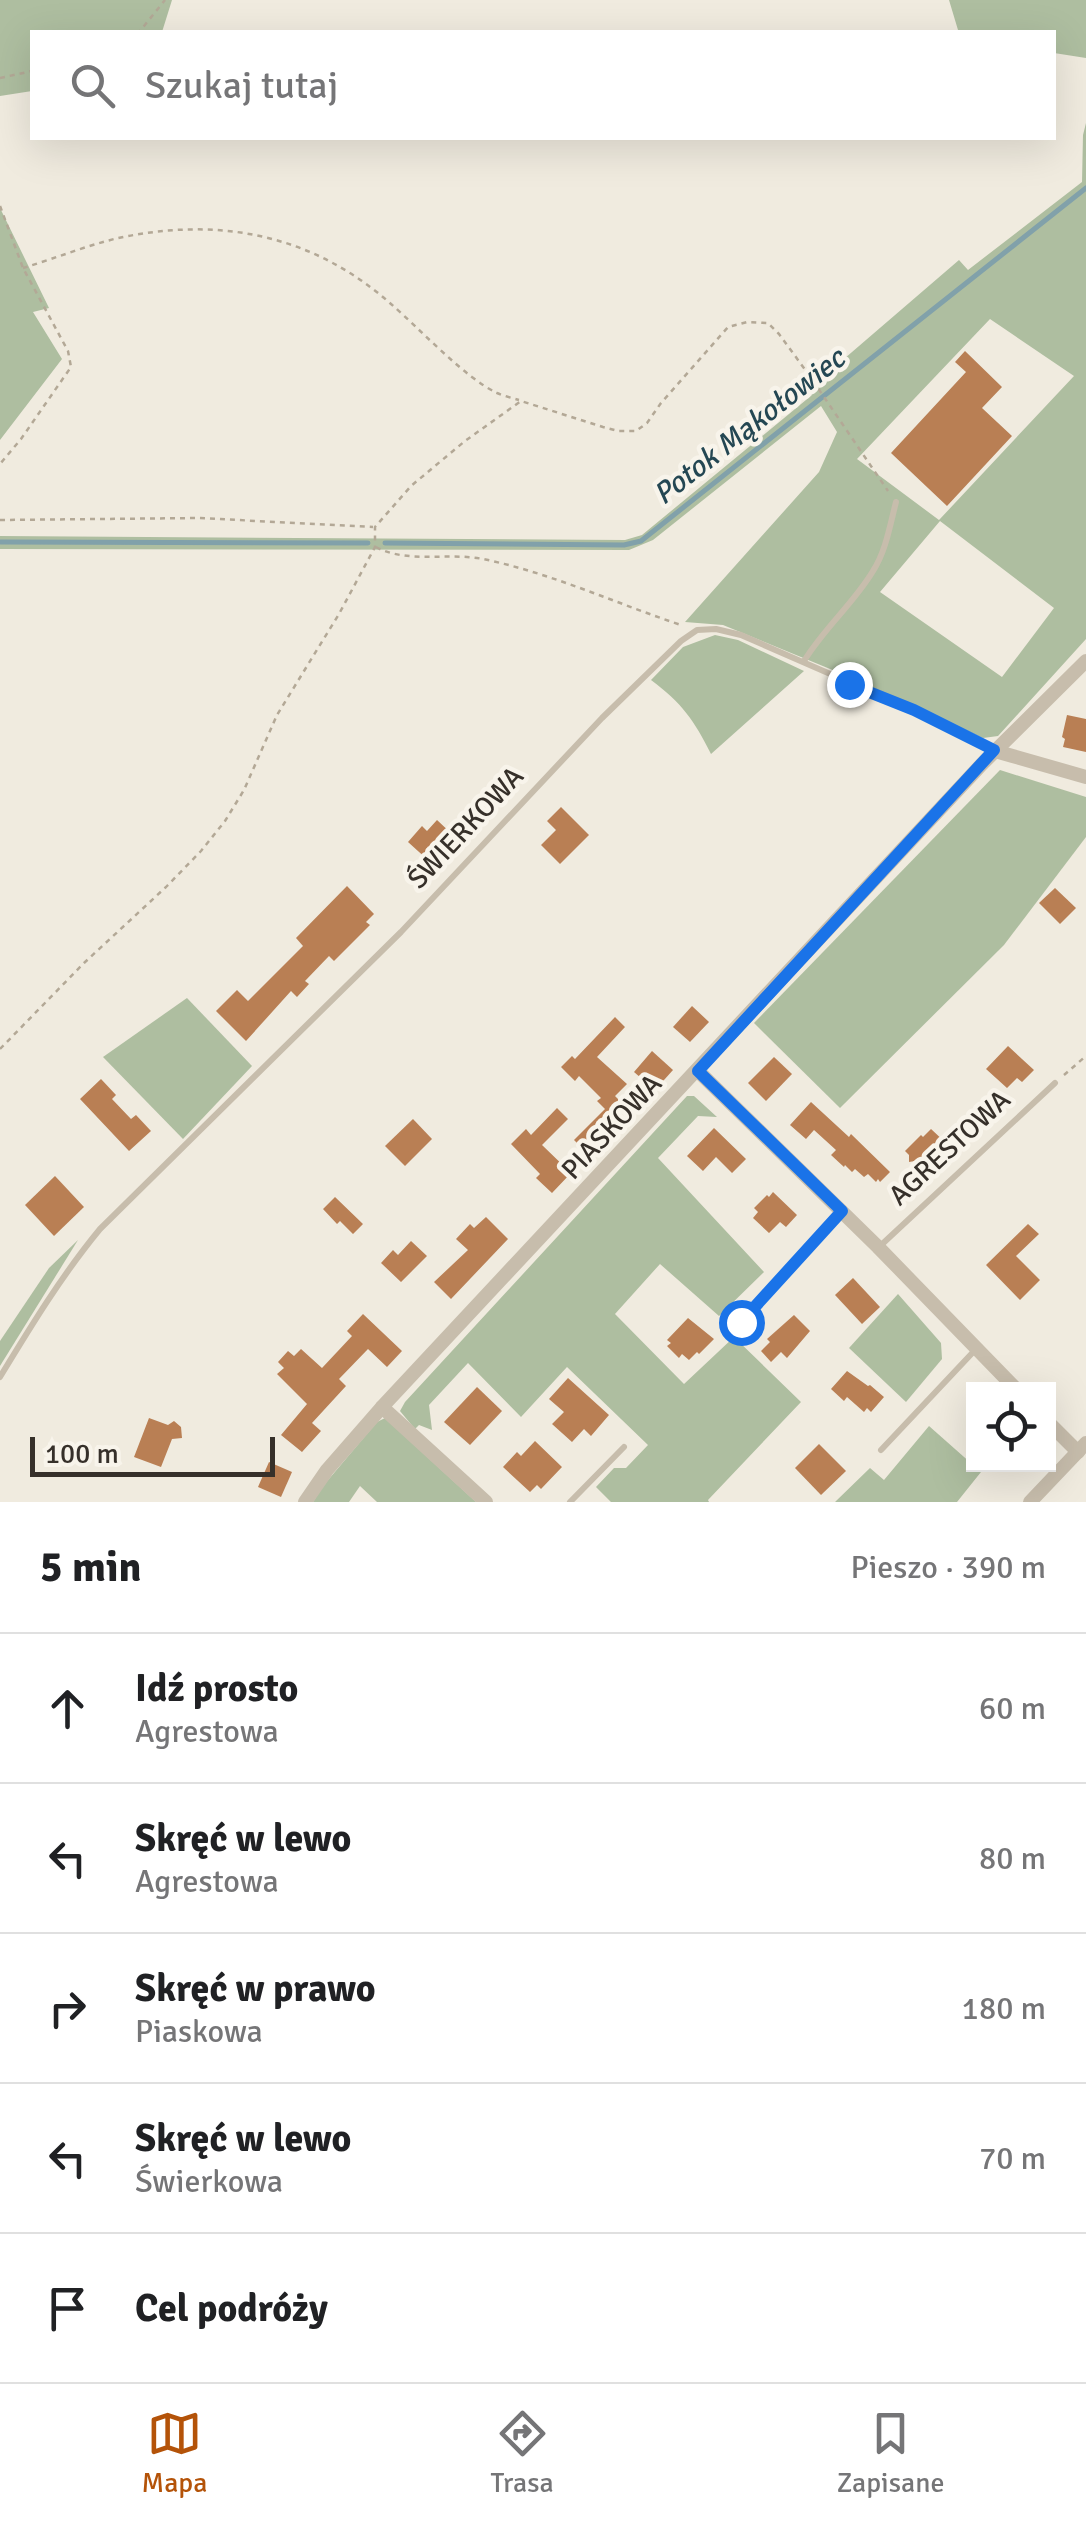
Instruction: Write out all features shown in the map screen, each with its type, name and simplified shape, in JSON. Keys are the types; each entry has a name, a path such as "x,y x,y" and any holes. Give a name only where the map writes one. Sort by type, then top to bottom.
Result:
{"street":[{"name":"PIASKOWA","path":"304,1502 382,1407 994,750 1086,661"},
{"path":"994,750 1086,777"},
{"path":"698,1071 1009,1382"},
{"path":"382,1407 486,1502"},
{"path":"1030,1502 1082,1448 1056,1428"}],"lane":[{"path":"804,661 876,568 896,502"},
{"path":"697,630 716,629 741,635 914,710 994,750"},
{"name":"ŚWIERKOWA","path":"0,1377 74,1260 100,1229 401,932 602,718 697,630"},
{"name":"AGRESTOWA","path":"878,1248 1055,1083"},
{"path":"741,1322 842,1211"},
{"path":"881,1450 976,1348"},
{"path":"570,1502 624,1447"}],"path":[{"path":"141,30 165,0"},
{"path":"0,78 30,71"},
{"path":"0,206 23,268 68,352 70,367 0,464"},
{"path":"23,268 132,235 214,228 293,244 371,286 496,393 618,431 636,431 647,423 728,327 747,322 768,323 780,334 896,502"},
{"path":"0,1049 84,963 166,888 225,821 244,790 277,715 375,547 374,527 411,486 521,401"},
{"path":"0,520 199,518 374,527"},
{"path":"375,547 390,554 467,557 522,569 697,630"},
{"path":"1055,1083 1086,1056"}],"green space":[{"path":"0,0 172,0 163,30 30,30 30,91 0,96"},
{"path":"949,0 1086,0 1086,58 1056,53 1056,30 958,30"},
{"path":"1086,123 1086,639 998,736 983,738 723,625 685,622 819,472 837,432 821,406 653,540 629,550 0,549 0,536 625,540 642,535 812,395 809,389 959,260 968,270 1082,182","holes":["990,319 1074,376 939,520 857,459","940,521 1054,608 1002,677 880,592"]},
{"path":"0,208 49,308 33,312 62,359 0,440"},
{"path":"715,635 738,640 804,671 711,754 686,713 651,680 683,647"},
{"path":"1000,770 1086,797 1086,837 1004,945 840,1108 754,1023"},
{"path":"187,998 252,1066 183,1139 103,1057"},
{"path":"687,1096 694,1096 717,1117 698,1116 658,1158 764,1272 719,1316 660,1264 615,1314 684,1384 734,1337 801,1402 709,1502 611,1502 596,1487 614,1468 626,1468 648,1445 567,1367 521,1417 468,1363 429,1405 432,1430 419,1425 415,1429 400,1411 405,1402"},
{"path":"78,1240 0,1366 0,1341 49,1268"},
{"path":"898,1294 941,1343 942,1359 906,1402 849,1348"},
{"path":"385,1418 476,1502 377,1502 360,1486 349,1502 313,1502 377,1422"},
{"path":"929,1426 966,1459 966,1472 981,1472 957,1502 835,1502 870,1468 884,1480"}],"building":[{"path":"965,351 1002,387 982,408 1012,436 947,506 891,453 966,372 955,362"},
{"path":"1067,715 1086,719 1086,752 1063,747"},
{"path":"561,807 589,835 560,864 541,845 556,830 547,821"},
{"path":"437,820 453,835 429,861 408,842 422,826 427,831"},
{"path":"347,886 374,914 366,922 370,925 334,961 329,956 305,981 309,984 297,997 291,991 246,1041 216,1011 237,990 248,1001 303,946 296,938"},
{"path":"1055,888 1076,908 1060,924 1039,903"},
{"path":"692,1006 709,1022 690,1042 673,1027"},
{"path":"615,1017 625,1027 597,1057 627,1084 615,1096 626,1107 602,1133 610,1140 592,1158 574,1140 605,1109 597,1101 601,1098 579,1076 575,1081 561,1067 572,1056 575,1059"},
{"path":"1008,1046 1034,1070 1022,1082 1017,1078 1007,1088 986,1069"},
{"path":"652,1051 673,1070 655,1090 634,1072"},
{"path":"774,1057 792,1074 766,1101 748,1083"},
{"path":"101,1079 116,1095 112,1099 131,1119 136,1115 151,1131 129,1151 80,1099"},
{"path":"811,1102 890,1172 880,1182 844,1167 831,1155 836,1150 814,1130 806,1139 790,1125"},
{"path":"557,1108 568,1119 542,1145 571,1173 552,1193 511,1144 526,1129 531,1135"},
{"path":"413,1119 432,1139 405,1166 385,1146"},
{"path":"714,1128 746,1159 732,1173 716,1157 703,1171 687,1156"},
{"path":"931,1129 946,1143 924,1169 915,1161 909,1162 905,1151"},
{"path":"55,1176 84,1207 54,1236 25,1205"},
{"path":"773,1192 797,1215 786,1227 780,1222 769,1233 753,1218 758,1212 754,1208"},
{"path":"335,1197 363,1224 353,1234 323,1209"},
{"path":"486,1217 508,1239 451,1299 434,1282 468,1250 456,1239 470,1224 474,1228"},
{"path":"1028,1224 1039,1234 1016,1256 1040,1280 1020,1300 986,1265"},
{"path":"411,1241 427,1256 401,1282 381,1263 393,1250 398,1255"},
{"path":"853,1278 880,1307 862,1324 835,1295"},
{"path":"363,1314 402,1351 387,1367 368,1349 339,1379 346,1386 312,1423 321,1431 302,1452 281,1435 307,1404 277,1374 284,1368 278,1362 288,1351 294,1356 301,1349 322,1368 352,1336 347,1331"},
{"path":"794,1315 810,1331 787,1358 781,1352 771,1362 761,1351 770,1342 767,1339"},
{"path":"688,1318 714,1339 689,1360 682,1354 679,1358 667,1346 671,1343 667,1340"},
{"path":"847,1371 884,1397 871,1412 867,1408 864,1412 847,1397 844,1401 831,1389"},
{"path":"568,1378 609,1415 591,1436 584,1429 572,1442 552,1424 564,1412 549,1399"},
{"path":"477,1387 502,1411 470,1445 444,1422"},
{"path":"149,1418 168,1425 174,1421 181,1427 182,1438 172,1439 161,1467 134,1457"},
{"path":"535,1441 562,1467 541,1489 537,1485 530,1492 503,1467"},
{"path":"819,1444 846,1471 821,1495 795,1468"},
{"path":"269,1462 292,1472 281,1497 258,1487"}],"waterway":[{"name":"Potok Mąkołowiec","path":"385,543 624,545 641,541 1086,188"},
{"name":"Potok Mąkołowiec","path":"0,542 368,543"}],"route":[{"path":"741,1322 842,1211 698,1071 994,750 914,710 849,684"}]}
